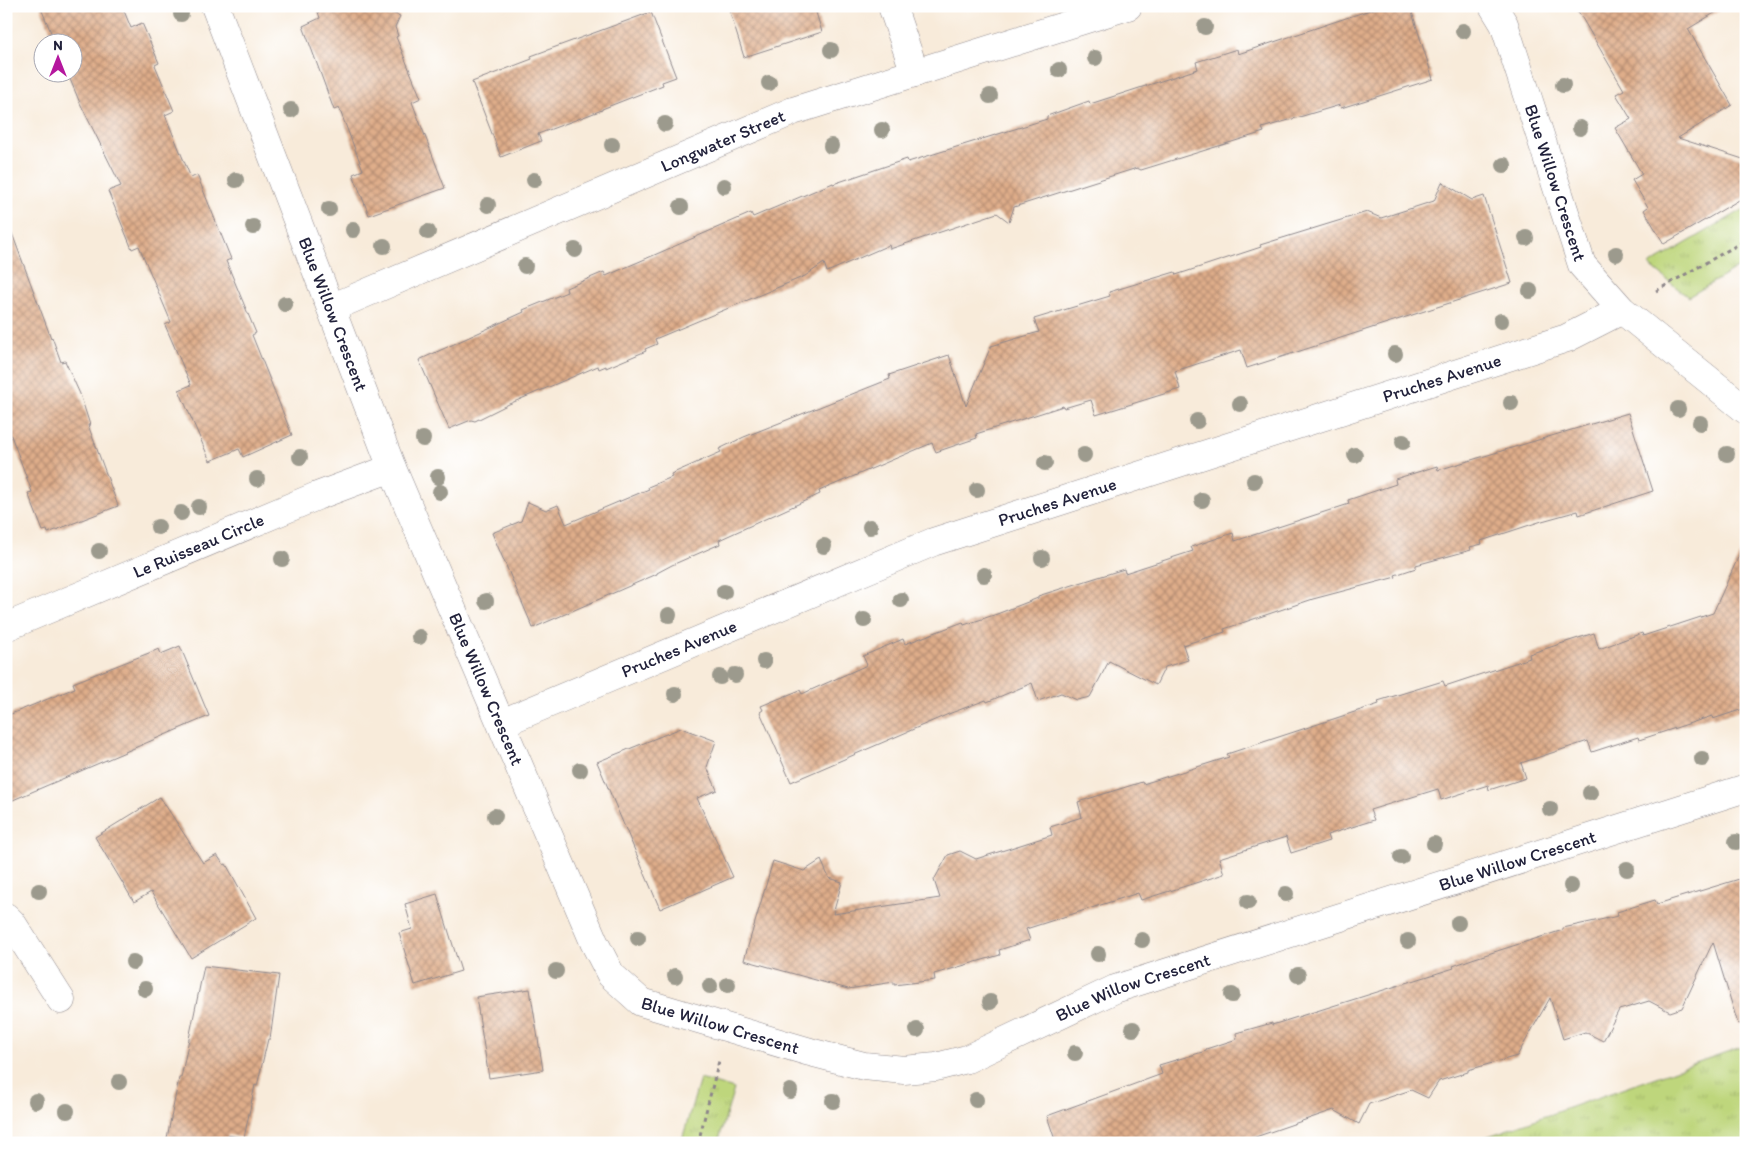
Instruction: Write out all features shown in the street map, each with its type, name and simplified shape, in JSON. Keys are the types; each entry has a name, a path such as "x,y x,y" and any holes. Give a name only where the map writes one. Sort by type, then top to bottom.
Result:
{"street":[{"name":"Blue Willow Crescent","path":"215,6 392,468 594,942 611,975 641,1002 864,1066 904,1070 936,1067 967,1059 1115,989 1746,788"},
{"path":"892,6 915,73"},
{"name":"Longwater Street","path":"331,308 792,111 1128,6"},
{"name":"Blue Willow Crescent","path":"1493,6 1504,24 1582,265 1622,310 1746,410"},
{"name":"Pruches Avenue","path":"502,723 933,542 1567,338 1622,310"},
{"name":"Le Ruisseau Circle","path":"6,627 317,496 392,468"},
{"path":"6,917 12,923 61,1000"}],"path":[{"path":"1622,310 1746,240"},
{"path":"698,1143 728,1027"}],"green space":[{"path":"1746,208 1746,263 1688,297 1649,265"},
{"path":"1746,1047 1746,1143 1469,1143 1738,1048"},
{"path":"700,1079 734,1089 718,1143 681,1143"}],"building":[{"path":"40,6 122,6 131,28 142,23 159,63 155,65 174,111 165,115 191,178 197,175 231,259 226,261 256,333 252,335 292,435 243,457 239,449 210,461 179,390 191,385 165,325 171,322 139,246 132,249 108,191 121,186 71,82 82,82 82,32 51,32"},
{"path":"316,6 388,6 390,12 400,16 395,27 398,36 396,37 421,98 412,102 445,188 369,215 353,174 363,170 339,108 334,110 303,26 320,18"},
{"path":"728,6 814,6 822,32 744,57"},
{"path":"1382,6 1410,6 1433,79 1341,108 1340,105 1262,128 1264,132 1141,170 1137,168 1014,207 1009,222 997,213 890,249 889,245 827,272 824,263 805,276 655,339 657,344 645,349 646,351 606,368 606,366 599,369 598,366 509,404 475,421 471,420 449,429 419,360 524,312 523,310 567,292 566,288 604,272 606,276 751,213 753,217 833,183 907,159 908,162 1047,119 1047,116 1089,101 1090,104 1198,69 1196,62 1237,49 1238,54"},
{"path":"1575,6 1726,6 1688,29 1732,105 1678,138 1746,160 1746,196 1664,244 1644,210 1648,207 1632,180 1642,174 1615,128 1631,119 1616,94 1624,90"},
{"path":"651,12 676,77 662,82 663,85 538,134 541,141 501,157 472,82 532,59 531,56"},
{"path":"1442,182 1472,200 1484,196 1512,283 1247,368 1241,350 1175,371 1180,389 1096,415 1091,400 1064,408 1063,406 976,434 977,438 936,452 932,443 819,491 820,494 719,540 720,544 672,565 657,574 533,628 492,533 521,521 528,502 546,510 558,505 566,524 649,489 648,487 672,477 671,474 721,452 719,449 744,437 890,379 889,375 949,355 966,406 991,346 1039,332 1034,319 1110,296 1109,292 1175,272 1176,275 1261,247 1260,245 1367,212 1381,218 1434,201"},
{"path":"6,228 10,228 61,362 65,361 80,394 90,425 88,425 118,506 48,533 47,530 43,531 28,493 32,492 6,422"},
{"path":"1628,413 1653,491 1579,515 1578,511 1542,521 1481,541 1482,544 1470,547 1471,550 1416,565 1416,568 1395,575 1396,577 1313,599 1224,629 1225,632 1183,645 1188,660 1165,667 1156,685 1109,661 1090,697 1077,700 1061,693 1038,701 1032,683 987,702 986,700 951,713 791,782 760,712 763,710 761,706 800,690 802,694 867,665 863,656 903,639 905,644 963,622 964,625 997,614 1038,598 1038,596 1124,569 1125,573 1193,551 1191,547 1233,533 1235,541 1349,504 1348,500 1396,484 1395,479 1437,466 1438,470"},
{"path":"1746,540 1746,708 1713,719 1712,716 1639,740 1638,737 1592,752 1588,741 1521,763 1526,778 1489,790 1488,785 1441,800 1438,789 1370,810 1374,820 1327,835 1329,841 1291,853 1286,837 1219,858 1224,874 1141,900 1138,893 1026,929 1030,940 999,950 1000,955 934,974 935,980 894,985 894,982 848,989 744,960 773,861 804,871 821,860 829,878 842,882 833,914 940,898 934,880 948,855 960,851 976,859 1052,835 1050,827 1082,817 1078,802 1229,757 1227,754 1379,704 1378,701 1443,681 1445,686 1530,658 1529,654 1594,633 1599,649 1642,633 1643,636 1713,613"},
{"path":"180,646 209,716 6,803 6,716 75,688 73,683 159,649 161,654"},
{"path":"681,728 716,741 707,767 717,790 697,798 733,877 660,909 597,762"},
{"path":"160,797 203,863 217,855 224,865 226,864 256,918 191,958 151,892 134,902 95,837"},
{"path":"1746,877 1746,1023 1738,1024 1713,942 1682,1008 1670,1012 1649,1001 1619,1010 1603,1041 1585,1032 1563,1039 1550,998 1517,1056 1468,1070 1468,1072 1439,1081 1428,1098 1411,1090 1369,1104 1359,1124 1334,1110 1238,1143 1056,1143 1047,1116 1162,1074 1159,1065 1206,1051 1206,1049 1237,1039 1236,1033 1272,1023 1272,1025 1454,968 1453,966 1472,959 1563,930 1563,928 1618,916 1617,912 1655,900 1657,904"},
{"path":"437,894 461,971 415,985 399,933 412,929 405,904"},
{"path":"204,966 279,975 270,1039 268,1039 257,1086 255,1085 244,1138 228,1135 227,1143 166,1143 179,1078 181,1078"},
{"path":"530,989 543,1070 489,1078 476,997"}]}
